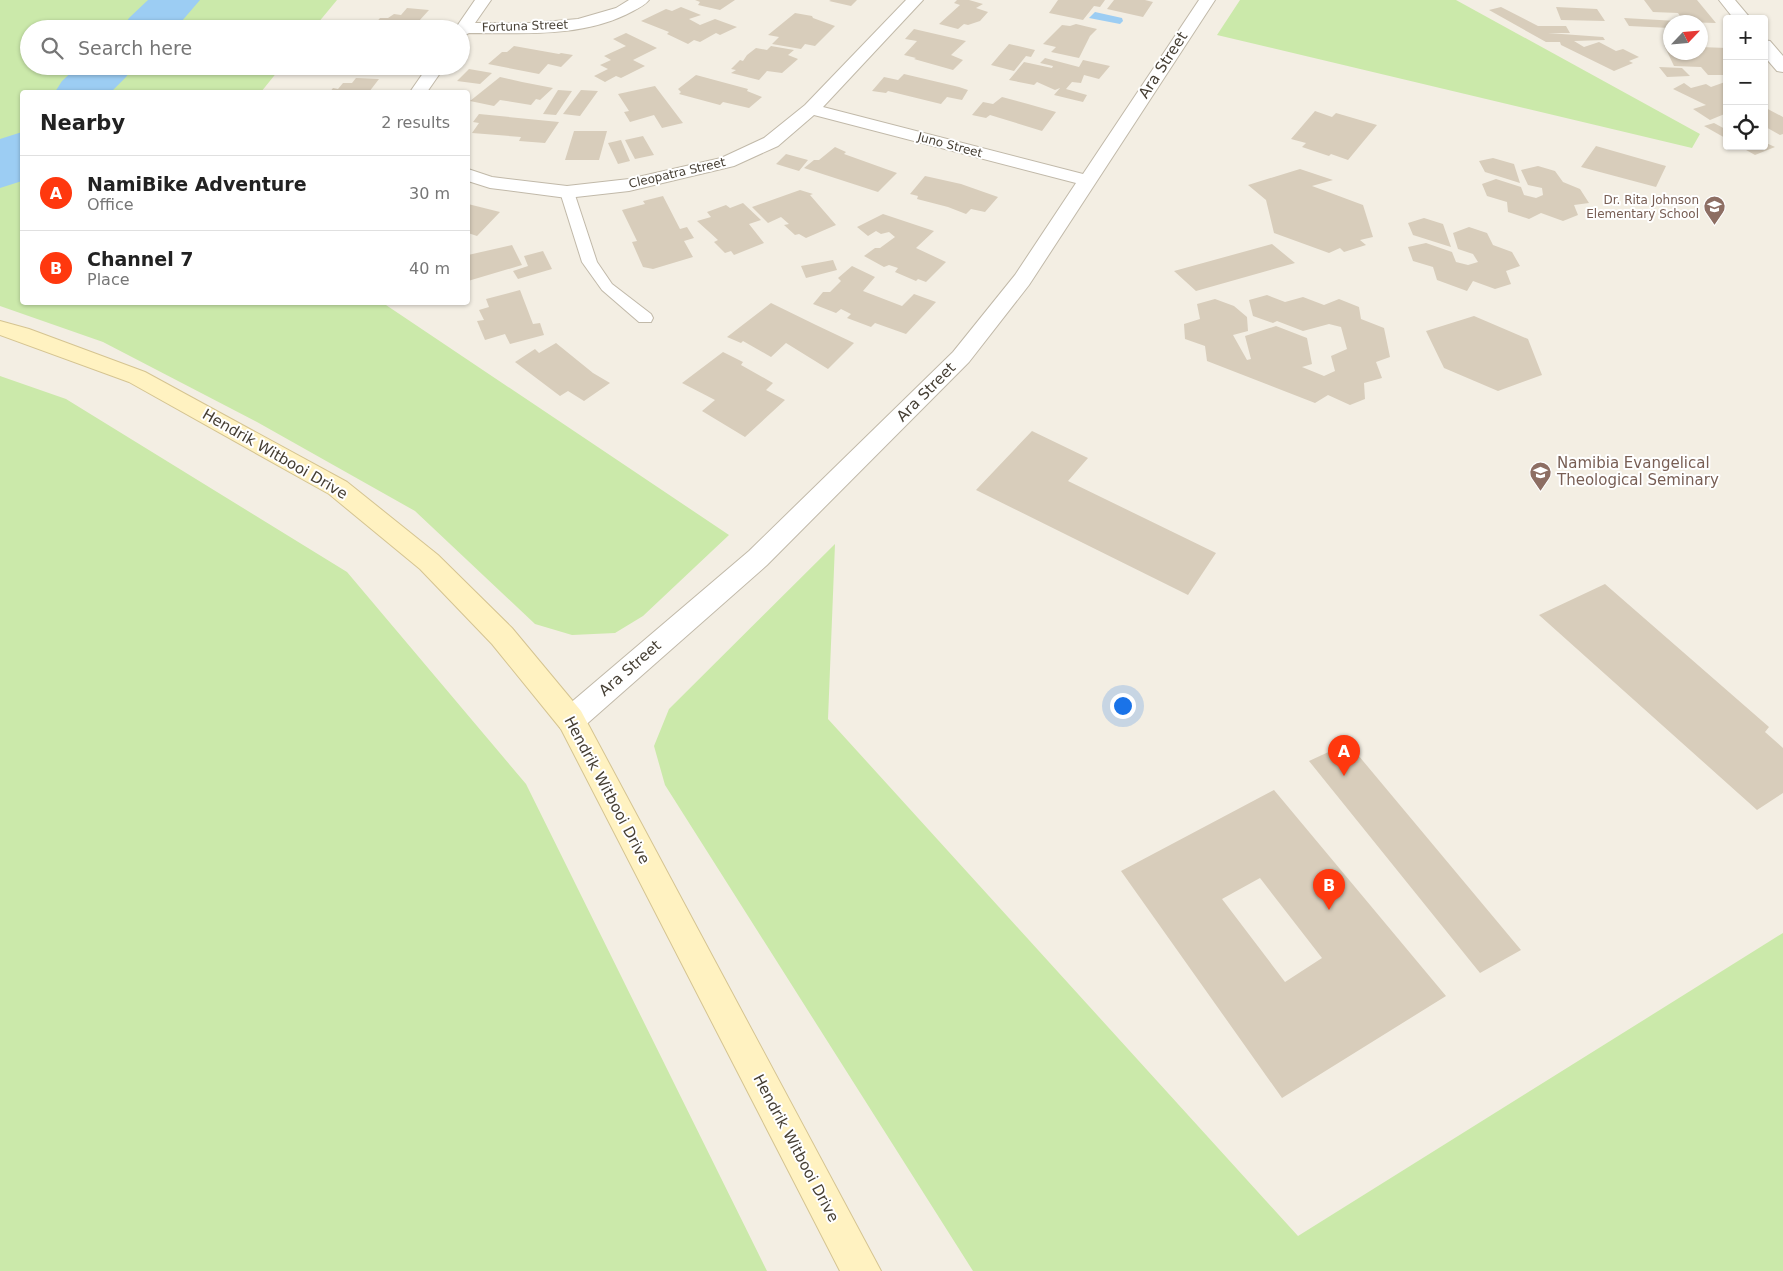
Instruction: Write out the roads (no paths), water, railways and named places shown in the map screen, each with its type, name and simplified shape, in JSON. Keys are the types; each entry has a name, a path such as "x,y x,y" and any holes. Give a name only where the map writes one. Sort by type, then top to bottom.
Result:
{"main road":[{"name":"Hendrik Witbooi Drive","path":"0,328 137,377 338,488 429,562 502,636 571,720 861,1271"}],"street":[{"path":"470,20 483,0"},
{"name":"Fortuna Street","path":"470,30 562,27 627,9 641,0"},
{"name":"Cleopatra Street","path":"470,176 490,182 567,192 629,186 727,162 771,142 811,109 915,0"},
{"name":"Ara Street","path":"571,720 758,558 961,357 1022,280 1207,0"},
{"path":"1728,0 1740,15"},
{"path":"1768,50 1783,67"},
{"path":"419,90 430,75"},
{"name":"Juno Street","path":"811,109 1089,181"}],"lane":[{"path":"567,192 590,262 608,287 645,318"}],"water":[{"path":"1095,12 1122,18 1123,21 1120,24 1089,18"}],"waterway":[{"path":"156,20 176,0"},
{"path":"83,90 99,75"},
{"path":"0,171 20,151"}],"place":[{"name":"Dr. Rita Johnson Elementary School","path":"1715,226"},
{"name":"Namibia Evangelical Theological Seminary","path":"1541,491"},
{"name":"NamiBike Adventure","path":"1344,776"},
{"name":"Channel 7","path":"1329,910"}]}
